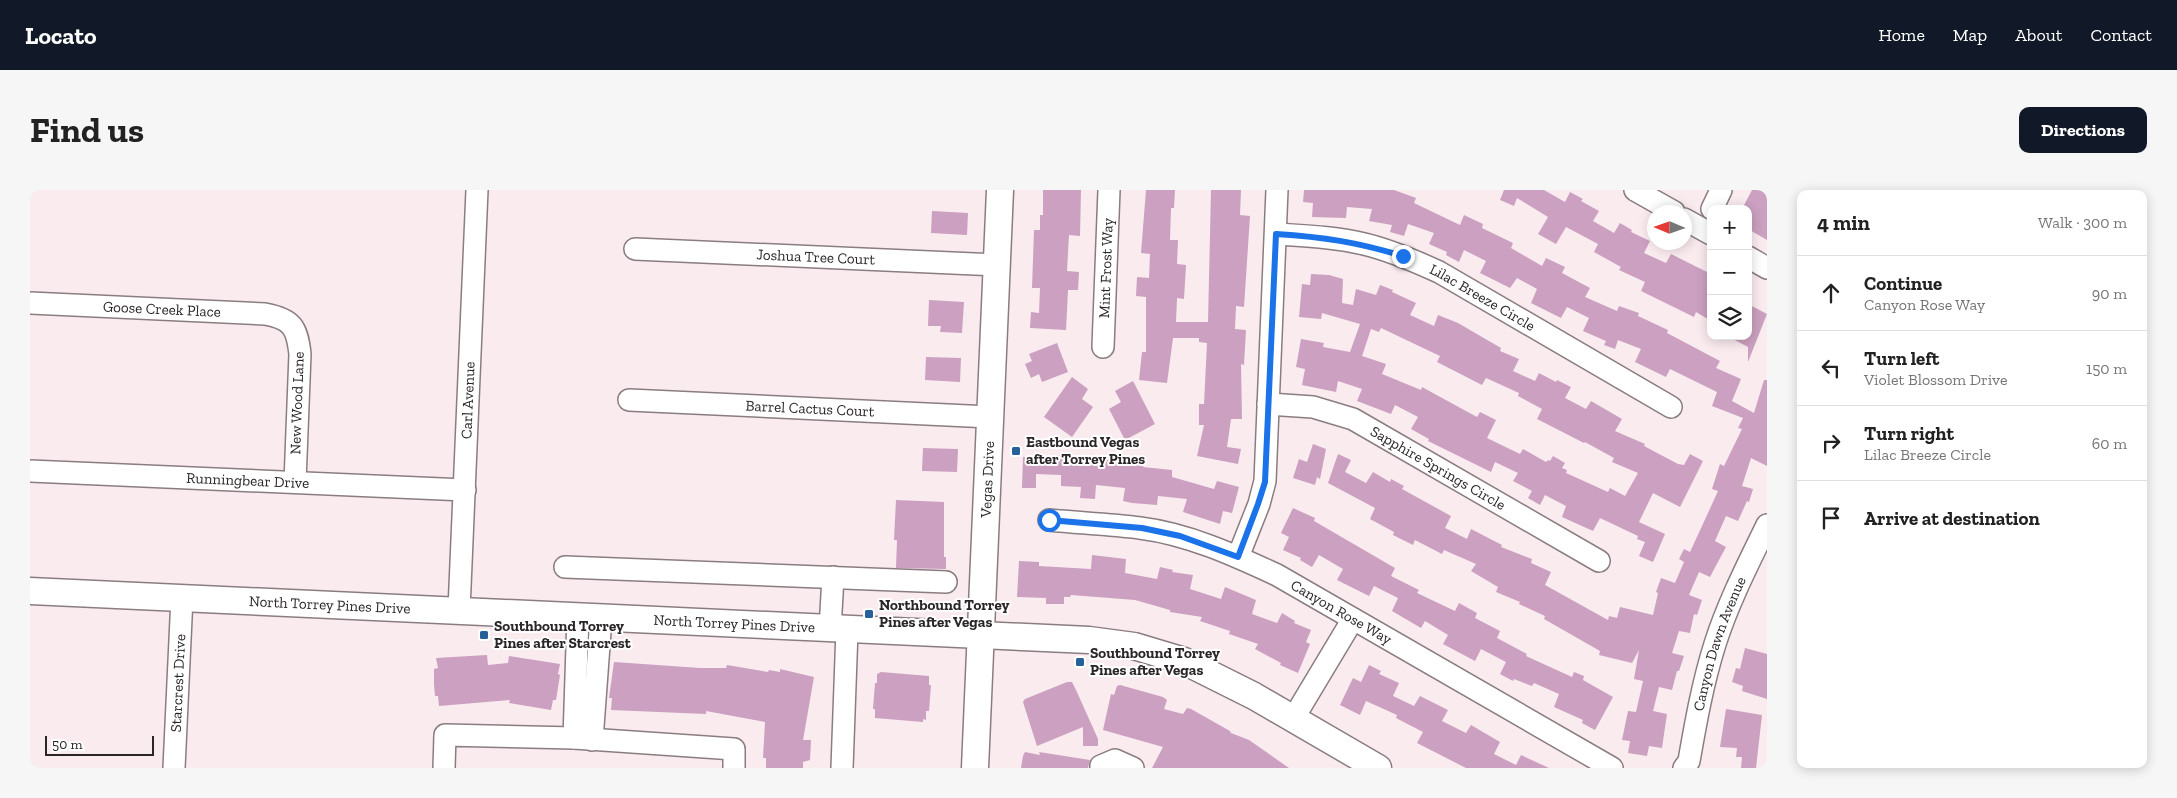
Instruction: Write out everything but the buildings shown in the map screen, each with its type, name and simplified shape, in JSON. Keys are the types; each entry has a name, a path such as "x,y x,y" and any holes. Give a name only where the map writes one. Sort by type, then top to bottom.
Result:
{"main road":[{"name":"Vegas Drive","path":"975,768 1000,190"},
{"name":"North Torrey Pines Drive","path":"30,591 1089,640 1119,643 1184,661 1214,675 1378,768"}],"street":[{"name":"Carl Avenue","path":"459,610 477,190"},
{"name":"Mint Frost Way","path":"1103,347 1110,190"},
{"path":"1238,557 1265,482 1278,190"},
{"path":"1635,190 1662,205"},
{"path":"1704,220 1721,190"},
{"name":"Lilac Breeze Circle","path":"1276,234 1324,237 1363,244 1403,256 1439,272 1672,407"},
{"name":"Joshua Tree Court","path":"635,249 997,265"},
{"path":"1752,259 1767,268"},
{"name":"Goose Creek Place","path":"30,303 265,314 281,317 292,325"},
{"name":"New Wood Lane","path":"292,325 298,336 300,354 295,482"},
{"name":"Barrel Cactus Court","path":"629,400 990,417"},
{"name":"Sapphire Springs Circle","path":"1268,404 1313,407 1352,419 1599,561"},
{"name":"Runningbear Drive","path":"30,471 465,490"},
{"name":"Canyon Rose Way","path":"1049,520 1142,528 1180,536 1238,557 1277,575 1612,768"},
{"name":"Canyon Dawn Avenue","path":"1684,768 1689,761 1699,701 1715,644 1733,597 1767,525"},
{"path":"564,566 946,582"},
{"path":"833,578 839,629 842,768"},
{"name":"Starcrest Drive","path":"174,768 182,597"},
{"path":"583,739 589,617"},
{"path":"1293,719 1353,619"},
{"path":"444,768 445,735 583,739 734,749 734,768"},
{"path":"1101,768 1101,766 1115,760 1134,768"}],"place":[{"name":"Eastbound Vegas after Torrey Pines","path":"1016,451"},
{"name":"Northbound Torrey Pines after Vegas","path":"869,614"},
{"name":"Southbound Torrey Pines after Starcrest","path":"484,635"},
{"name":"Southbound Torrey Pines after Vegas","path":"1080,662"}],"route":[{"path":"1049,520 1142,528 1180,536 1238,557 1265,482 1276,234 1324,237 1363,244 1403,256"}]}
